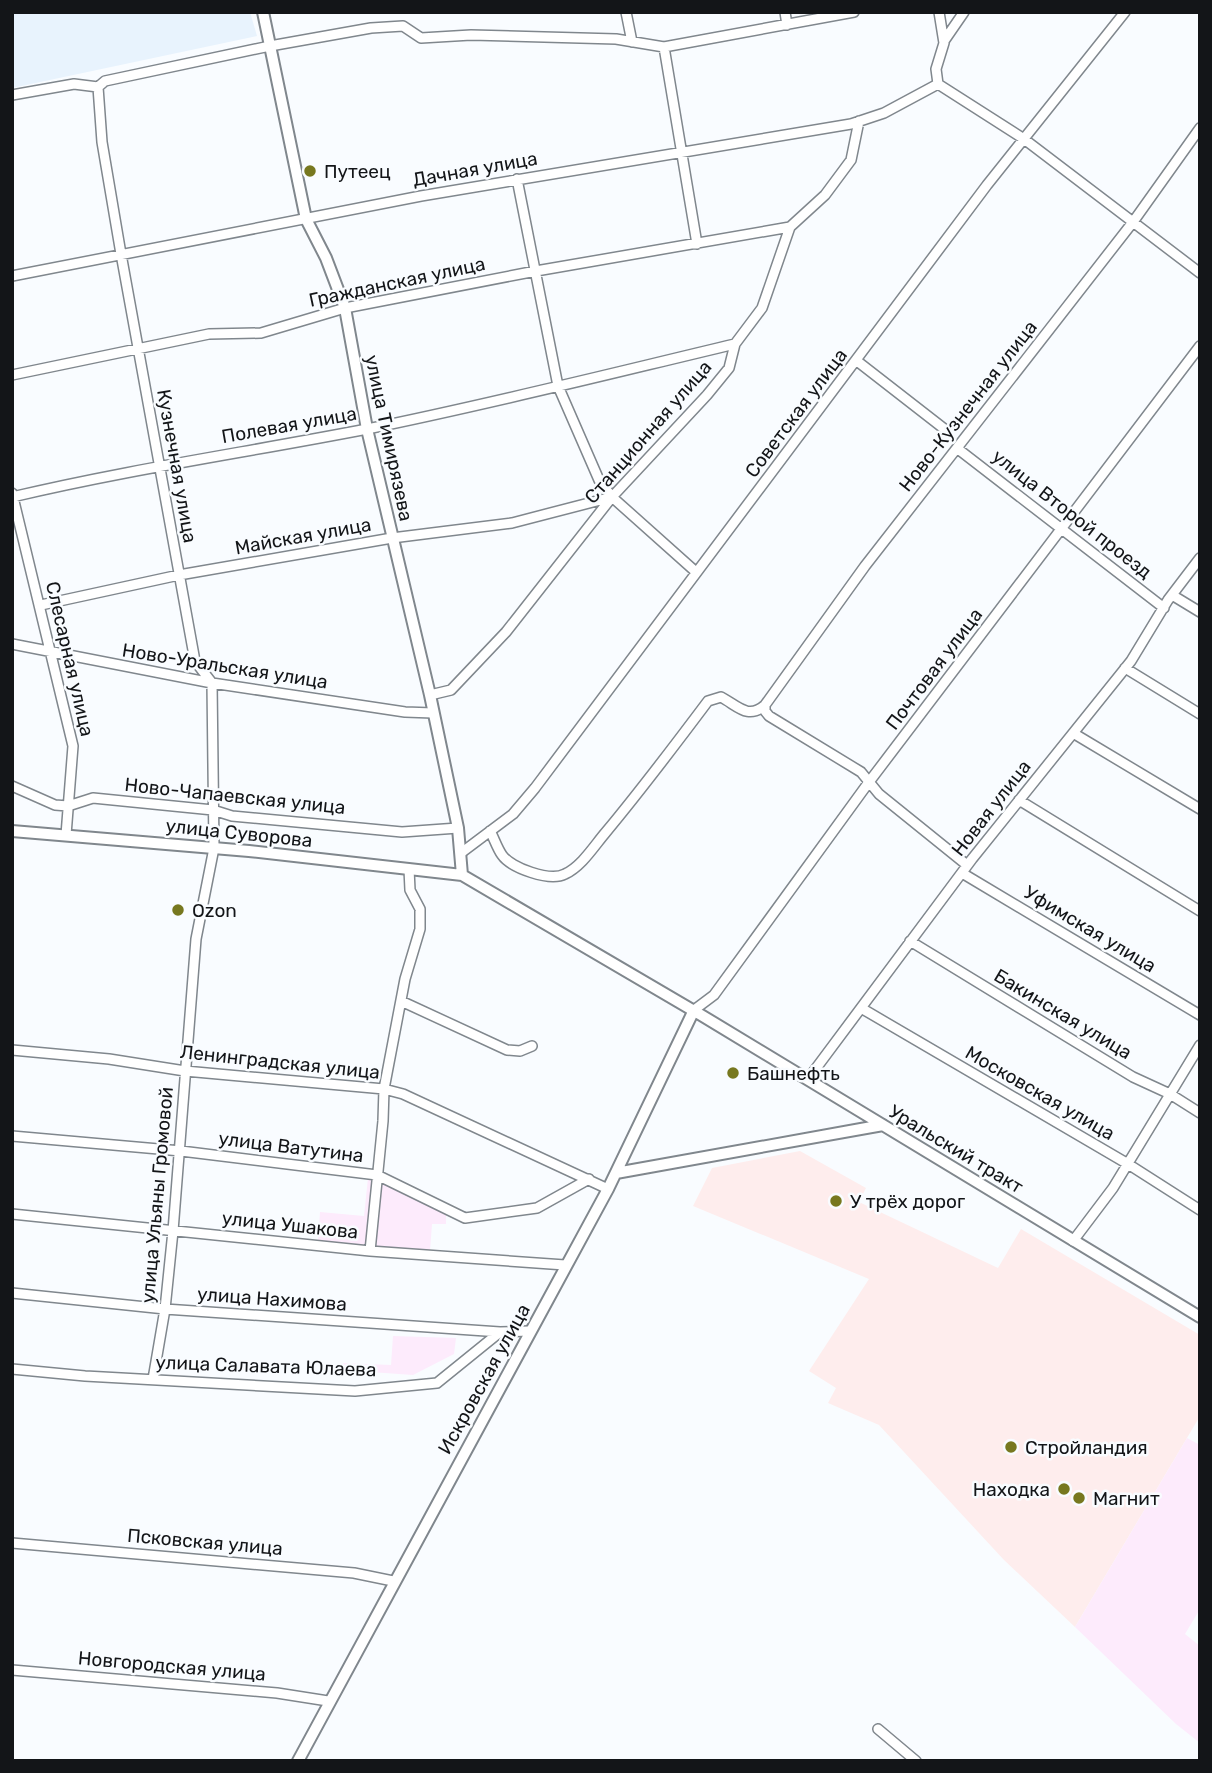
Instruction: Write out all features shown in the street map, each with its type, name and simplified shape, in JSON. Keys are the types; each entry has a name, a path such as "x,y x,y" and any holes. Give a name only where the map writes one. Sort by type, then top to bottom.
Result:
{"main road":[{"name":"улица Тимирязева","path":"262,12 306,219 326,258 345,307 368,429 458,828 462,875"},
{"name":"улица Суворова","path":"12,831 214,848 462,875"},
{"name":"Уральский тракт","path":"462,875 694,1010 1200,1317"},
{"name":"Искровская улица","path":"298,1761 393,1581 608,1189 694,1010"},
{"path":"616,1173 883,1125"}],"street":[{"path":"626,12 632,42"},
{"path":"785,12 788,25"},
{"path":"12,95 74,84 98,87 105,80 371,28 402,26 421,38 471,35 616,39 664,47 855,12"},
{"path":"939,12 943,41"},
{"path":"964,12 943,41 936,69 938,84 1024,139 1200,272"},
{"name":"Советская улица","path":"461,853 513,814 535,788 1024,139 1125,12"},
{"path":"664,47 697,244"},
{"name":"Дачная улица","path":"12,276 517,179 859,121 884,113 938,84"},
{"name":"Кузнечная улица","path":"98,87 102,142 195,661 212,683"},
{"name":"Станционная улица","path":"430,695 451,690 506,632 612,497 707,396 729,368 735,344 762,308 790,227 825,195 852,160 859,121"},
{"name":"Ново-Кузнечная улица","path":"765,705 865,566 1133,222 1200,128"},
{"path":"517,179 558,386 599,480 612,497 696,572"},
{"name":"Гражданская улица","path":"12,375 209,334 261,333 345,307 790,227"},
{"name":"Полевая улица","path":"13,496 159,466 368,429 735,344"},
{"name":"Почтовая улица","path":"694,1010 714,995 869,782 1200,346"},
{"path":"857,361 947,431"},
{"name":"улица Второй проезд","path":"958,449 1164,608"},
{"name":"Слесарная улица","path":"13,496 73,746 66,835"},
{"name":"Майская улица","path":"41,605 179,575 392,538 512,523 612,497"},
{"name":"Новая улица","path":"808,1079 965,869 1125,668 1172,595 1200,558"},
{"path":"1172,595 1200,612"},
{"name":"Ново-Уральская улица","path":"12,644 212,683 405,712 433,713"},
{"path":"1125,668 1200,714"},
{"path":"212,683 214,848"},
{"path":"490,831 502,856 510,862 551,878 565,875 583,860 643,788 708,701 721,697 749,713 756,713 765,705"},
{"name":"Уфимская улица","path":"765,705 769,716 861,772 879,794 965,869 1200,1015"},
{"path":"1073,733 1200,809"},
{"name":"Ново-Чапаевская улица","path":"12,786 55,805 68,806 93,798 213,810 232,816 402,832 458,828"},
{"path":"1019,800 1200,911"},
{"name":"улица Ульяны Громовой","path":"153,1379 164,1309 181,1151 196,939 214,848"},
{"path":"370,1251 384,1089 401,1001 420,929 420,909 410,890 409,869"},
{"name":"Бакинская улица","path":"911,941 1133,1077 1170,1094 1200,1113"},
{"path":"401,1001 507,1050 520,1051 532,1046"},
{"name":"Московская улица","path":"861,1008 1128,1164 1200,1210"},
{"path":"1073,1241 1113,1188 1200,1045"},
{"name":"Ленинградская улица","path":"12,1050 110,1059 185,1071 384,1089 403,1094 608,1189"},
{"name":"улица Ватутина","path":"12,1136 181,1151 377,1175 465,1218 537,1209 589,1179"},
{"name":"улица Ушакова","path":"12,1214 370,1251 565,1265"},
{"name":"улица Нахимова","path":"12,1293 164,1309 500,1332 529,1331"},
{"name":"улица Салавата Юлаева","path":"12,1368 355,1391 437,1383 500,1332"},
{"name":"Псковская улица","path":"12,1543 354,1573 393,1581"},
{"name":"Новгородская улица","path":"12,1670 277,1693 328,1701"},
{"path":"878,1730 916,1761"}],"shaded area":[{"path":"12,12 250,12 257,36 12,88"},
{"path":"800,1151 866,1188 859,1202 998,1268 1021,1229 1200,1335 1200,1416 1075,1627 1004,1560 879,1425 828,1403 836,1388 809,1371 869,1279 693,1206 712,1168"},
{"path":"368,1178 376,1178 446,1213 446,1224 432,1224 430,1251 318,1242 320,1212 364,1216"},
{"path":"393,1336 456,1338 454,1354 413,1375 342,1370 343,1363 391,1365"},
{"path":"1187,1438 1200,1445 1200,1609 1185,1634 1200,1646 1200,1743 1176,1724 1075,1627"}],"place":[{"name":"Путеец","path":"310,171"},
{"name":"Ozon","path":"178,910"},
{"name":"Башнефть","path":"733,1073"},
{"name":"У трёх дорог","path":"836,1201"},
{"name":"Стройландия","path":"1011,1447"},
{"name":"Находка","path":"1064,1489"},
{"name":"Магнит","path":"1079,1498"}]}
